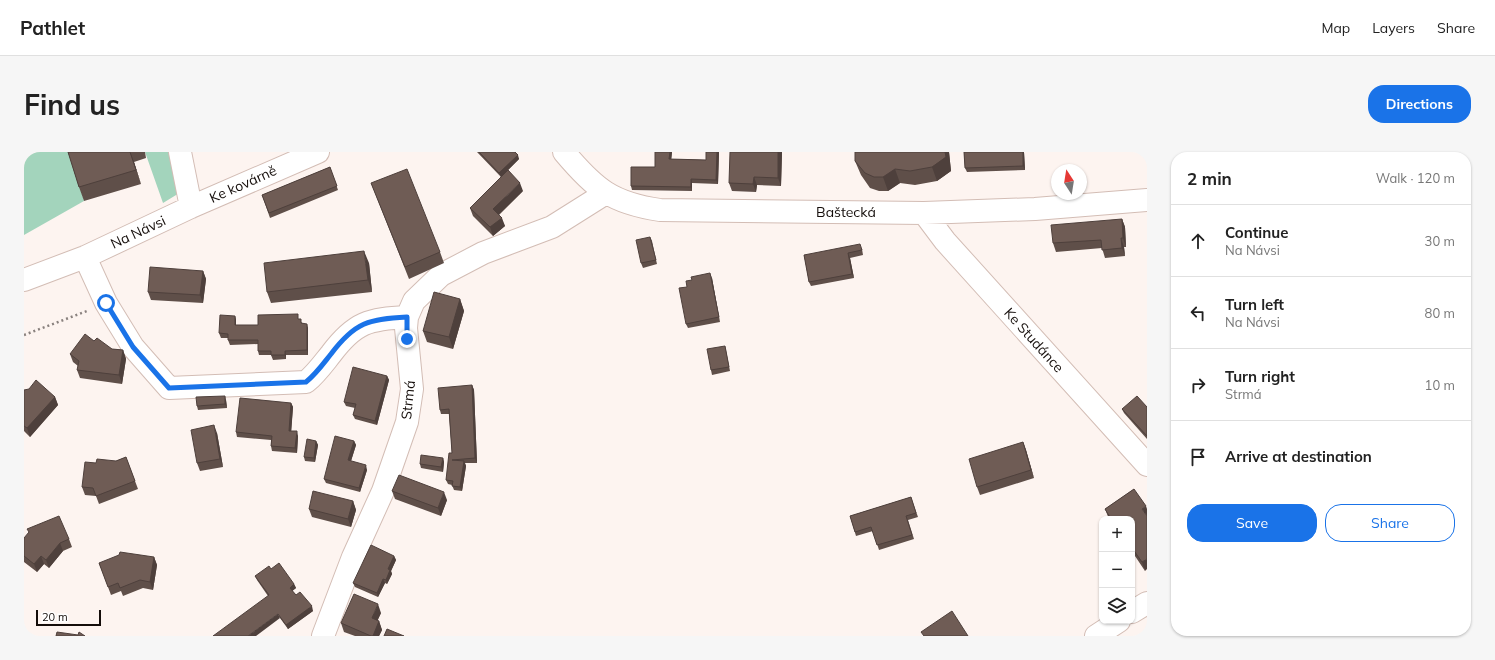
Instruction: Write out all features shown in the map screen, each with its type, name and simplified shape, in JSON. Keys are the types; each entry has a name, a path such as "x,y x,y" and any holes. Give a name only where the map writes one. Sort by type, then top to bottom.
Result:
{"street":[{"path":"180,152 191,207"},
{"name":"Ke kovárně","path":"191,207 318,152"},
{"name":"Baštecká","path":"564,152 586,177 606,193 626,203 660,210 924,212 1035,209 1147,200"},
{"name":"Strmá","path":"322,636 353,557 383,491 407,422 412,389 406,328 407,317 414,301 441,275 483,253 552,227 606,193"},
{"name":"Na Návsi","path":"24,280 85,257 191,207"},
{"name":"Ke Studánce","path":"924,212 945,241 1147,465"},
{"path":"85,257 106,303 133,347 169,388 306,382 314,376 340,342 360,326 377,319 407,317"},
{"path":"1135,610 1147,603"},
{"path":"1096,636 1114,624"}],"path":[{"path":"24,336 106,303"}],"green space":[{"path":"24,152 98,152 72,160 84,201 24,235"},
{"path":"145,152 174,152 181,192 163,203"}],"building":[{"path":"68,152 130,152 136,170 79,187"},
{"path":"479,152 515,152 518,155 499,173"},
{"path":"655,152 670,152 669,159 706,160 706,152 717,152 716,180 691,179 691,187 631,186 631,167 655,167"},
{"path":"730,152 778,152 778,178 754,177 753,184 729,183"},
{"path":"855,152 945,152 946,157 932,167 910,171 895,169 883,177 874,177 865,173 855,161"},
{"path":"964,152 1023,152 1023,166 965,168"},
{"path":"330,167 337,186 269,213 262,195"},
{"path":"407,169 440,252 405,267 371,183"},
{"path":"508,170 520,183 493,209 502,218 490,227 470,208"},
{"path":"1122,219 1122,248 1102,250 1101,240 1053,243 1051,225"},
{"path":"650,237 656,260 641,263 636,240"},
{"path":"860,244 862,250 848,253 852,274 809,282 804,255"},
{"path":"364,251 368,280 267,292 264,263"},
{"path":"150,267 203,271 200,295 148,292"},
{"path":"710,273 719,317 686,324 679,288 687,287 686,281 692,280 691,277"},
{"path":"434,292 460,299 449,337 423,331"},
{"path":"298,314 298,319 301,319 301,323 307,324 307,350 285,351 285,355 271,355 271,351 258,351 258,340 228,340 228,334 219,333 220,315 235,316 235,325 258,325 258,315"},
{"path":"85,334 94,341 97,338 112,349 123,350 119,375 77,370 79,361 70,354"},
{"path":"725,346 729,367 711,370 707,349"},
{"path":"353,367 387,376 375,421 353,415 356,404 344,402"},
{"path":"36,380 55,397 27,428 24,426 24,390 29,389"},
{"path":"472,385 475,458 452,460 464,461 460,487 452,486 453,481 446,480 449,453 452,453 449,409 440,410 438,388"},
{"path":"225,396 225,404 197,406 196,397"},
{"path":"1137,396 1147,407 1147,436 1122,409"},
{"path":"240,398 291,403 289,431 297,431 295,448 271,446 272,436 236,432"},
{"path":"214,425 220,459 197,463 191,430"},
{"path":"335,436 354,441 348,460 366,465 359,488 324,479"},
{"path":"307,439 316,441 314,458 304,457"},
{"path":"1023,442 1031,470 977,487 969,459"},
{"path":"421,455 443,458 441,467 420,464"},
{"path":"126,457 135,481 96,496 93,488 82,487 85,462 96,463 97,459 116,461"},
{"path":"399,475 444,492 438,508 392,491"},
{"path":"1134,489 1146,506 1142,509 1147,516 1147,559 1142,562 1135,552 1135,516 1109,516 1105,509"},
{"path":"313,491 353,501 348,519 309,509"},
{"path":"911,497 916,513 906,516 912,535 877,545 871,527 855,532 850,516"},
{"path":"59,516 69,539 60,543 46,560 41,556 34,564 24,556 24,538 29,532 27,529"},
{"path":"371,545 394,556 388,569 390,570 386,580 383,579 377,593 353,583"},
{"path":"120,552 154,557 150,582 140,580 120,588 118,583 108,587 99,563 119,555"},
{"path":"279,563 294,584 290,588 296,595 300,592 312,606 286,625 278,614 248,636 213,636 269,595 255,576 269,566 271,569"},
{"path":"354,594 378,604 372,618 379,621 373,636 341,623"},
{"path":"952,611 968,636 924,636 921,632"},
{"path":"387,629 404,636 384,636"},
{"path":"57,632 78,635 79,632 85,636 56,636"},
{"path":"1147,632 1147,636 1140,636"}],"route":[{"path":"106,303 133,347 169,388 306,382 314,376 340,342 360,326 377,319 407,317 407,339"}]}
